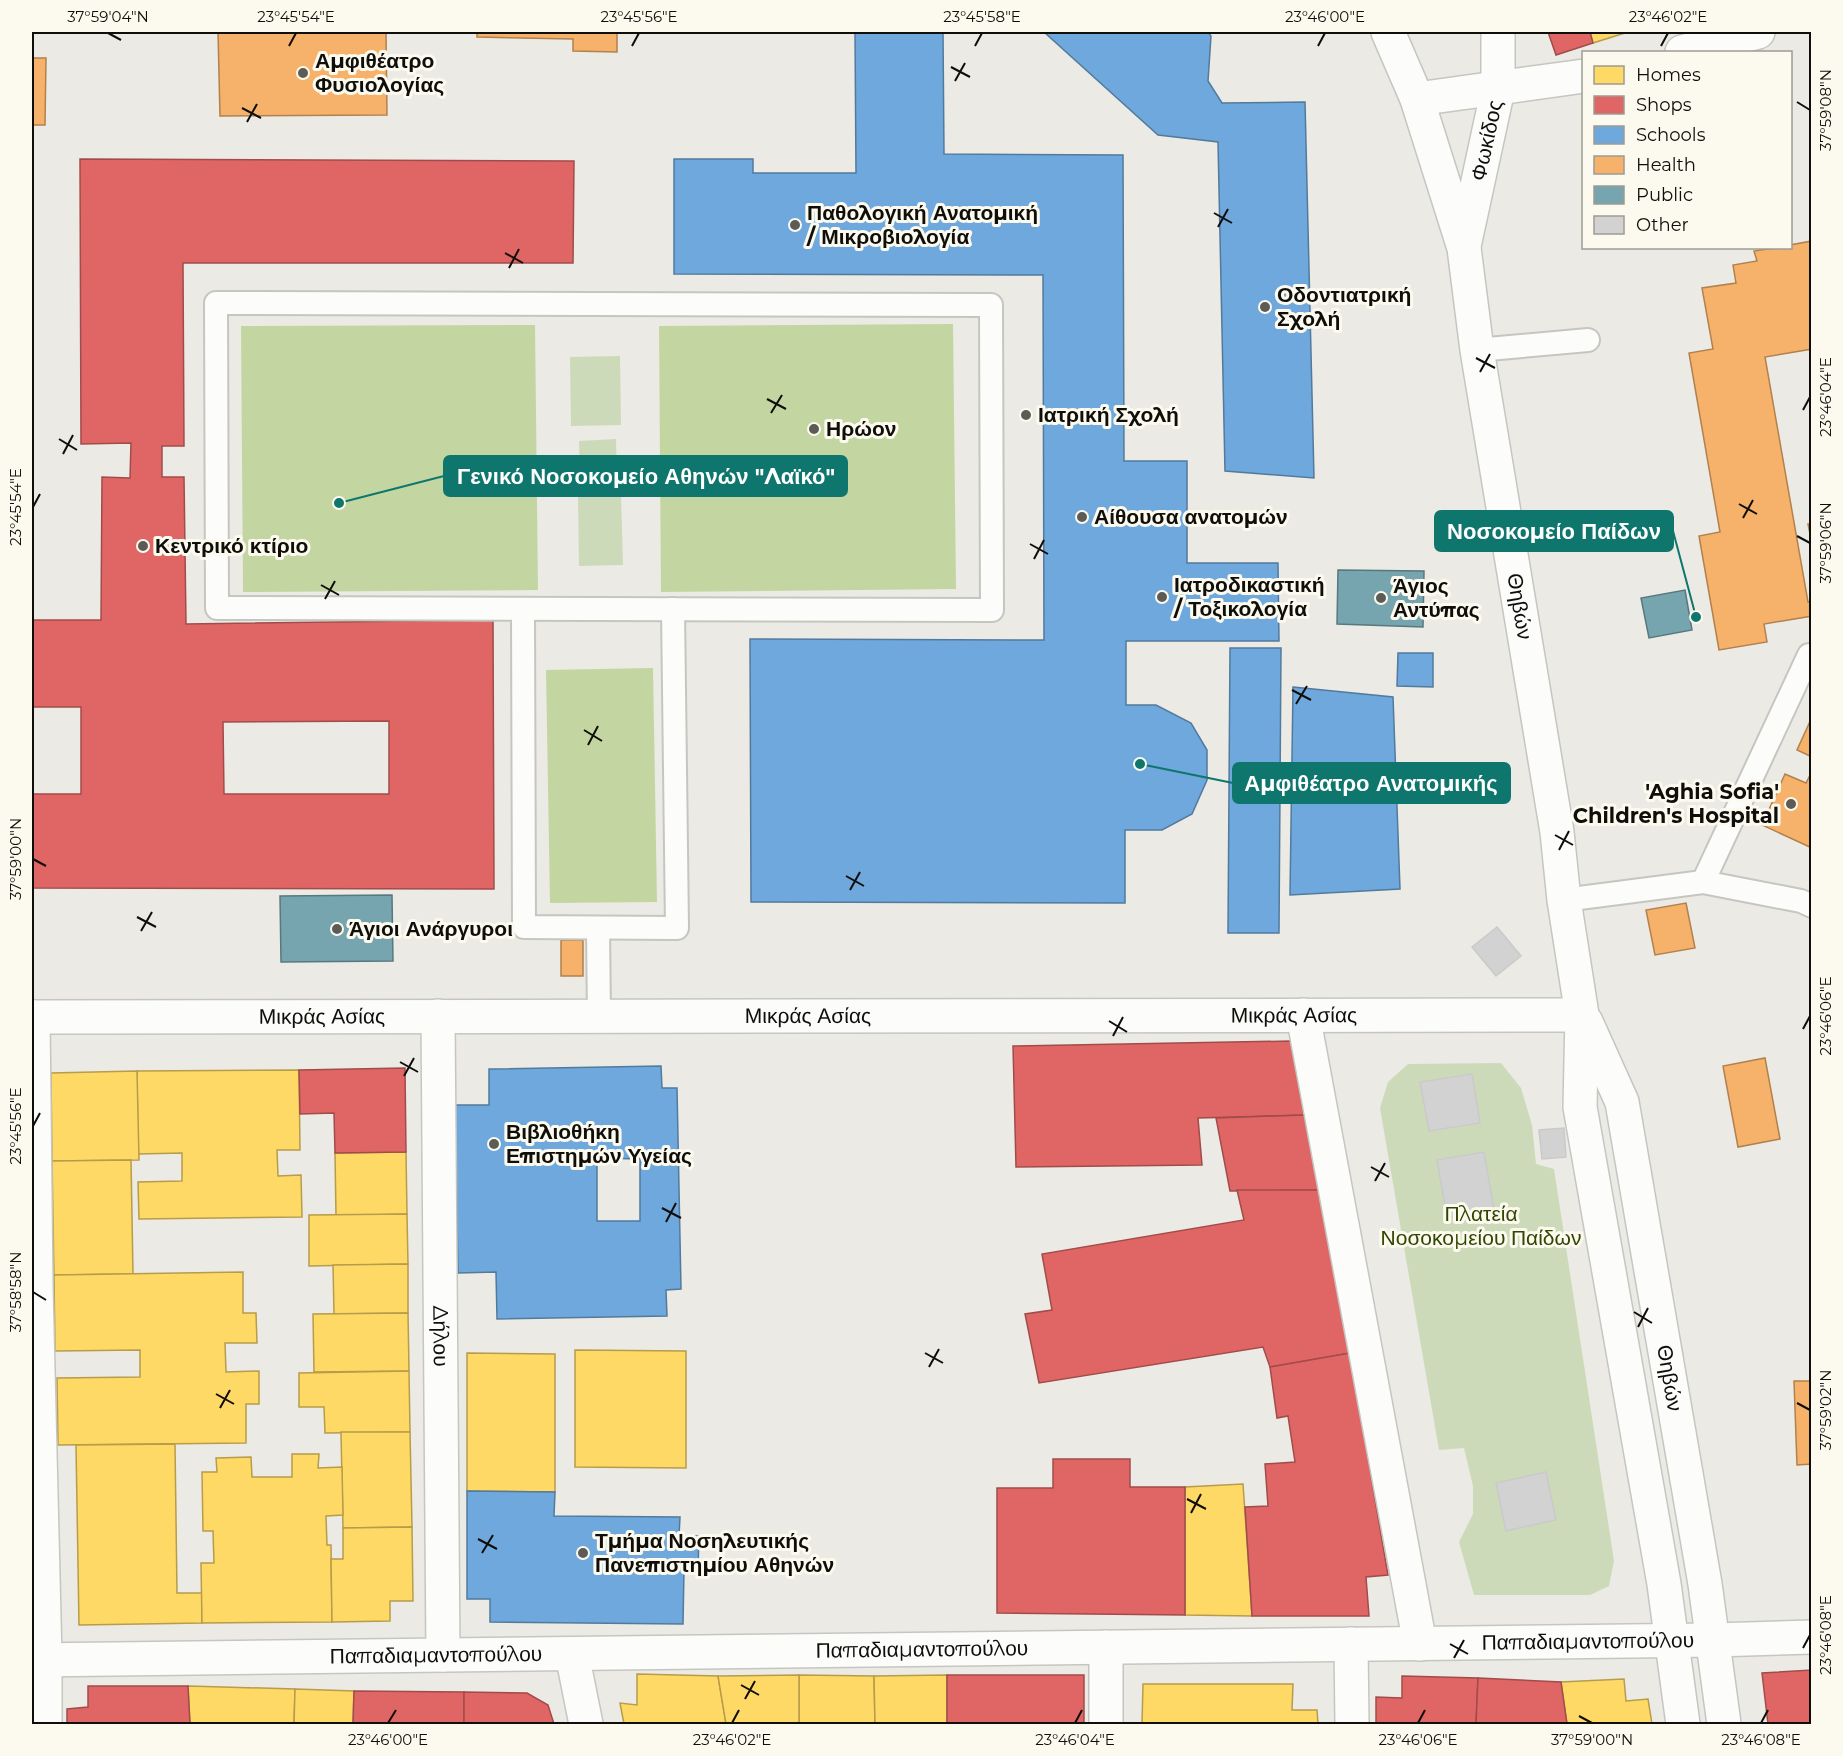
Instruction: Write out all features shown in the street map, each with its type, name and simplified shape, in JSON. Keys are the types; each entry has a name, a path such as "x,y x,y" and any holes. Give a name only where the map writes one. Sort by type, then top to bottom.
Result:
{"street":[{"name":"Θηβών","path":"1388,32 1417,99 1464,248 1477,350 1557,832 1564,900 1582,1015 1580,1107 1662,1573 1683,1725"},
{"name":"Φωκίδος","path":"1464,248 1498,89 1498,32"},
{"path":"1686,51 1758,32"},
{"path":"1417,99 1582,76"},
{"path":"1303,1015 1420,1644"},
{"name":"Θηβών","path":"1582,1015 1622,1102 1714,1640 1724,1725"},
{"name":"Μικράς Ασίας","path":"32,1017 1582,1015"},
{"name":"Δήλου","path":"438,1016 443,1655"},
{"path":"32,1017 38,1660 45,1725"},
{"name":"Παπαδιαμαντοπούλου","path":"38,1660 1672,1641 1812,1637"},
{"path":"1351,1644 1352,1725"},
{"path":"1106,1647 1106,1725"},
{"path":"572,1654 586,1725"}],"lane":[{"path":"216,303 991,305 992,610 673,609 217,608 216,303"},
{"path":"1477,350 1588,340"},
{"path":"523,609 524,927 677,928 673,609"},
{"path":"1703,882 1809,655"},
{"path":"1564,900 1703,882 1801,901 1812,906"},
{"path":"598,928 599,1016"}],"green space":[{"path":"953,324 956,589 661,592 659,326"},
{"path":"535,325 538,590 243,592 241,326"},
{"path":"620,356 621,425 571,426 570,357"},
{"path":"616,439 617,476 580,477 579,441"},
{"path":"621,495 623,565 579,566 578,496"},
{"path":"653,668 657,902 550,903 546,670"},
{"name":"Πλατεία Νοσοκομείου Παίδων","path":"1501,1063 1521,1088 1532,1125 1536,1164 1554,1169 1614,1561 1609,1586 1590,1595 1474,1595 1459,1542 1473,1514 1473,1486 1464,1448 1439,1450 1380,1108 1388,1082 1408,1064"}],"building: Homes":[{"path":"1590,32 1628,32 1593,43"},
{"path":"299,1070 300,1150 277,1150 278,1176 301,1175 302,1217 139,1219 138,1182 182,1181 182,1153 138,1154 137,1071"},
{"path":"137,1071 139,1160 52,1161 51,1073"},
{"path":"406,1152 407,1214 336,1216 335,1153"},
{"path":"131,1160 133,1274 54,1275 52,1161"},
{"path":"407,1214 408,1264 309,1266 309,1215"},
{"path":"408,1264 408,1313 334,1314 333,1265"},
{"path":"243,1272 243,1313 256,1313 257,1343 225,1343 226,1372 259,1371 259,1404 246,1404 246,1443 58,1445 57,1378 140,1377 140,1350 55,1351 54,1275"},
{"path":"408,1313 409,1371 314,1372 313,1314"},
{"path":"575,1350 686,1351 686,1468 575,1467"},
{"path":"467,1353 555,1354 555,1492 467,1491"},
{"path":"409,1371 410,1432 325,1433 324,1407 299,1407 299,1373"},
{"path":"341,1432 410,1432 412,1527 343,1528"},
{"path":"175,1444 177,1593 202,1593 202,1623 79,1625 76,1445"},
{"path":"292,1454 319,1454 318,1468 342,1467 343,1515 326,1516 327,1545 331,1545 332,1622 202,1623 201,1563 214,1563 213,1531 203,1531 202,1472 217,1472 216,1458 251,1457 252,1477 292,1477"},
{"path":"1243,1484 1252,1616 1185,1615 1185,1487"},
{"path":"412,1527 413,1601 390,1601 390,1621 332,1622 331,1559 343,1559 343,1528"},
{"path":"637,1674 718,1676 726,1724 624,1724 620,1703 637,1705"},
{"path":"799,1675 874,1676 875,1724 799,1724"},
{"path":"799,1675 799,1724 726,1724 718,1676"},
{"path":"947,1675 947,1724 875,1724 874,1676"},
{"path":"1624,1679 1626,1701 1648,1699 1652,1724 1567,1724 1561,1682"},
{"path":"1143,1684 1293,1684 1292,1710 1317,1710 1318,1724 1142,1724"},
{"path":"188,1686 295,1689 294,1724 190,1724"},
{"path":"295,1689 354,1691 353,1724 294,1724"}],"building: Shops":[{"path":"1548,32 1590,32 1593,43 1556,55"},
{"name":"Κεντρικό κτίριο","path":"80,159 574,161 573,263 183,263 184,446 162,446 162,477 184,477 186,624 493,620 494,889 32,888 32,794 81,794 81,707 32,707 32,620 101,620 102,477 130,478 131,443 81,444","holes":["389,721 389,794 224,794 223,722"]},
{"path":"1291,1041 1304,1115 1198,1118 1202,1165 1016,1167 1013,1046"},
{"path":"405,1068 406,1152 335,1153 334,1113 300,1114 299,1070"},
{"path":"1304,1115 1321,1190 1230,1191 1216,1118"},
{"path":"1237,1190 1321,1190 1350,1353 1270,1367 1263,1347 1039,1383 1025,1314 1052,1310 1042,1254 1244,1220"},
{"path":"1350,1353 1388,1575 1366,1577 1369,1616 1252,1616 1245,1507 1268,1506 1265,1464 1295,1462 1288,1416 1277,1418 1270,1367"},
{"path":"1053,1459 1130,1459 1130,1487 1185,1487 1185,1615 997,1613 997,1488 1053,1488"},
{"path":"1812,1670 1812,1724 1768,1724 1762,1673"},
{"path":"947,1675 1084,1675 1084,1724 947,1724"},
{"path":"1402,1676 1478,1678 1476,1724 1376,1724 1376,1697 1402,1698"},
{"path":"1478,1678 1561,1682 1567,1724 1476,1724"},
{"path":"88,1686 188,1686 190,1724 67,1724 67,1709 88,1707"},
{"path":"354,1691 464,1692 464,1724 353,1724"},
{"path":"464,1692 527,1693 548,1705 554,1724 464,1724"}],"building: Schools":[{"path":"855,32 943,32 944,154 1123,155 1124,461 1187,461 1187,563 1278,563 1279,641 1126,641 1126,705 1156,705 1191,723 1207,750 1207,780 1192,814 1162,830 1125,830 1125,903 751,902 750,639 1044,640 1043,275 674,274 674,159 753,159 753,173 856,173"},
{"name":"Οδοντιατρική Σχολή","path":"1044,32 1208,32 1211,36 1208,81 1222,103 1305,102 1314,478 1225,471 1218,142 1158,135"},
{"path":"1230,648 1281,648 1279,933 1228,933"},
{"path":"1398,653 1433,653 1433,687 1397,686"},
{"path":"1293,687 1393,697 1400,889 1290,895"},
{"path":"661,1066 662,1088 677,1088 681,1289 666,1290 667,1316 497,1319 496,1272 458,1273 455,1105 489,1105 489,1069","holes":["597,1158 640,1159 640,1221 597,1221"]},
{"name":"Τμήμα Νοσηλευτικής Πανεπιστημίου Αθηνών","path":"467,1491 555,1492 554,1516 680,1517 679,1536 699,1536 698,1570 684,1570 683,1624 490,1622 490,1599 467,1599"}],"building: Health":[{"name":"Αμφιθέατρο Φυσιολογίας","path":"218,32 386,32 387,115 220,116"},
{"path":"477,32 617,32 617,52 573,51 573,39 477,37"},
{"path":"32,58 46,58 45,125 32,125"},
{"path":"1812,241 1812,349 1765,357 1808,602 1812,601 1812,616 1764,624 1767,642 1719,650 1699,536 1720,532 1689,353 1713,349 1702,288 1736,283 1733,265 1757,261 1754,251 1792,249 1792,245"},
{"path":"1808,524 1812,524 1812,544"},
{"name":"'Aghia Sofia' Children's Hospital","path":"1812,717 1812,757 1797,750"},
{"name":"'Aghia Sofia' Children's Hospital","path":"1812,771 1812,848 1762,825 1785,774 1806,783"},
{"path":"1686,903 1695,948 1655,955 1646,910"},
{"path":"561,940 583,940 583,976 561,976"},
{"path":"1765,1058 1780,1139 1738,1147 1723,1066"},
{"path":"1794,1381 1812,1381 1812,1464 1797,1465"}],"building: Public":[{"name":"Άγιος Αντύπας","path":"1338,570 1424,571 1423,627 1337,624"},
{"path":"1685,590 1692,630 1649,638 1641,598"},
{"name":"Άγιοι Ανάργυροι","path":"392,895 393,961 281,962 280,896"}],"building: Other":[{"path":"1497,927 1521,956 1496,976 1472,947"},
{"path":"1472,1074 1480,1123 1429,1131 1420,1082"},
{"path":"1564,1128 1566,1157 1542,1159 1539,1130"},
{"path":"1484,1152 1494,1210 1447,1218 1437,1160"},
{"path":"1546,1472 1556,1520 1506,1531 1496,1483"}],"place":[{"name":"Αμφιθέατρο Φυσιολογίας","path":"303,73"},
{"name":"Παθολογική Ανατομική / Μικροβιολογία","path":"795,225"},
{"name":"Οδοντιατρική Σχολή","path":"1265,307"},
{"name":"Ιατρική Σχολή","path":"1026,415"},
{"name":"Ηρώον","path":"814,429"},
{"name":"Γενικό Νοσοκομείο Αθηνών \"Λαϊκό\"","path":"339,503"},
{"name":"Αίθουσα ανατομών","path":"1082,517"},
{"name":"Κεντρικό κτίριο","path":"143,546"},
{"name":"Ιατροδικαστική / Τοξικολογία","path":"1162,597"},
{"name":"Άγιος Αντύπας","path":"1381,598"},
{"name":"Νοσοκομείο Παίδων","path":"1696,617"},
{"name":"Αμφιθέατρο Ανατομικής","path":"1140,764"},
{"name":"'Aghia Sofia' Children's Hospital","path":"1791,804"},
{"name":"Άγιοι Ανάργυροι","path":"337,929"},
{"name":"Βιβλιοθήκη Επιστημών Υγείας","path":"494,1144"},
{"name":"Τμήμα Νοσηλευτικής Πανεπιστημίου Αθηνών","path":"583,1553"}]}
